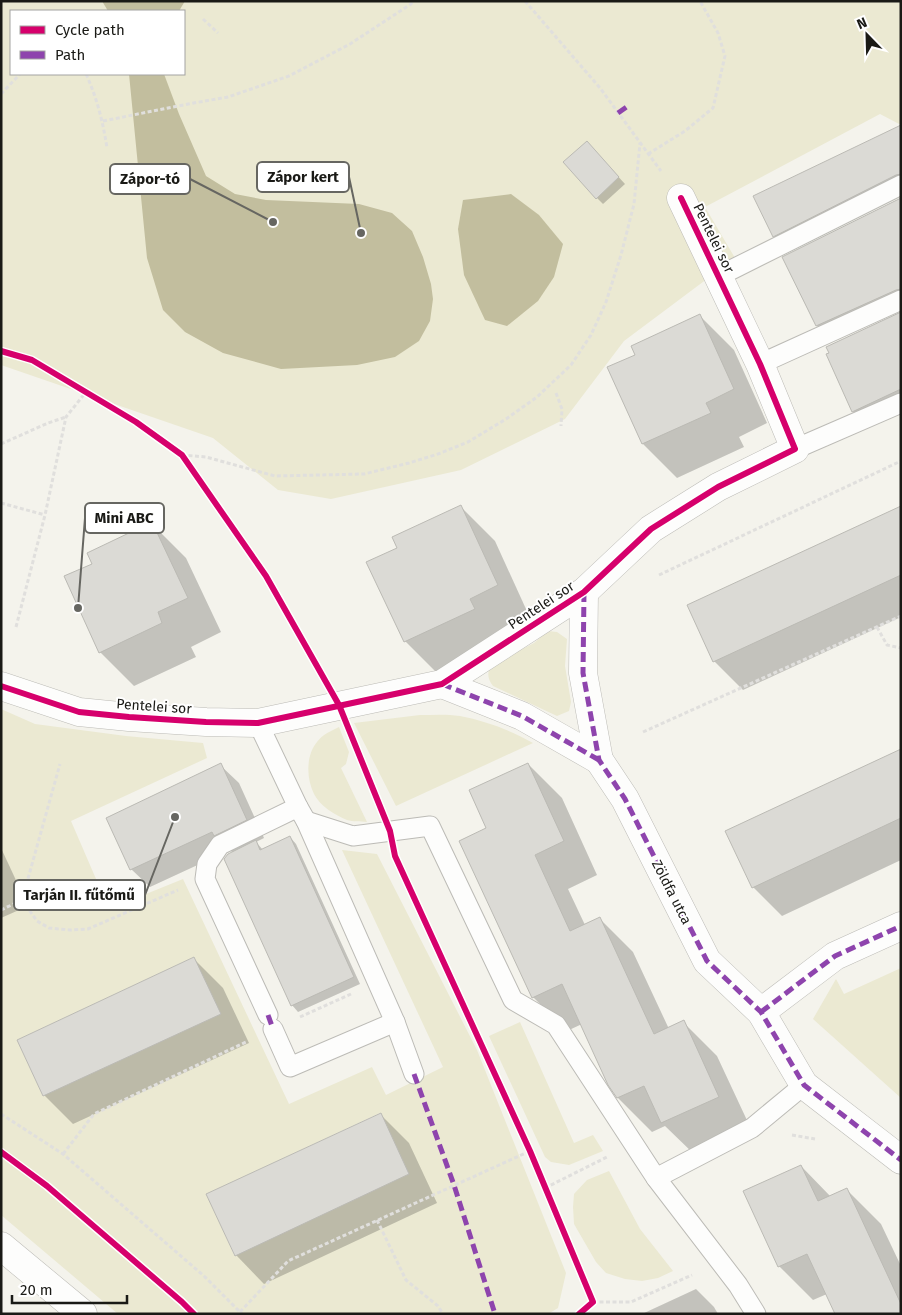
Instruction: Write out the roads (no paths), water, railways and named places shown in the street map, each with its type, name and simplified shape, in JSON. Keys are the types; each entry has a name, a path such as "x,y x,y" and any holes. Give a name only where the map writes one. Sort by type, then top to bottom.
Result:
{"street":[{"name":"Pentelei sor","path":"1,686 79,712 138,718 258,723 442,684 584,592 651,529 718,487 795,449 760,364 681,198"},
{"name":"Zöldfa utca","path":"584,592 584,673 599,760 625,799 708,961 761,1012 804,1085 901,1160"},
{"name":"Zöldfa utca","path":"442,684 522,716 599,760"},
{"path":"761,1012 835,956 901,926"},
{"path":"1,1246 82,1314"}],"lane":[{"path":"719,276 901,185"},
{"path":"760,364 901,300"},
{"path":"795,449 901,403"},
{"path":"258,723 302,814 378,983 414,1074"},
{"path":"395,1022 290,1067 206,879 207,864 220,845 302,814 353,836 430,826 513,1000 556,1025 656,1178 738,1285 756,1314"},
{"path":"656,1178 752,1128 804,1085"}],"place":[{"name":"Zápor-tó","path":"273,222"},
{"name":"Zápor kert","path":"361,233"},
{"name":"Mini ABC","path":"78,608"},
{"name":"Tarján II. fűtőmű","path":"175,817"}]}
